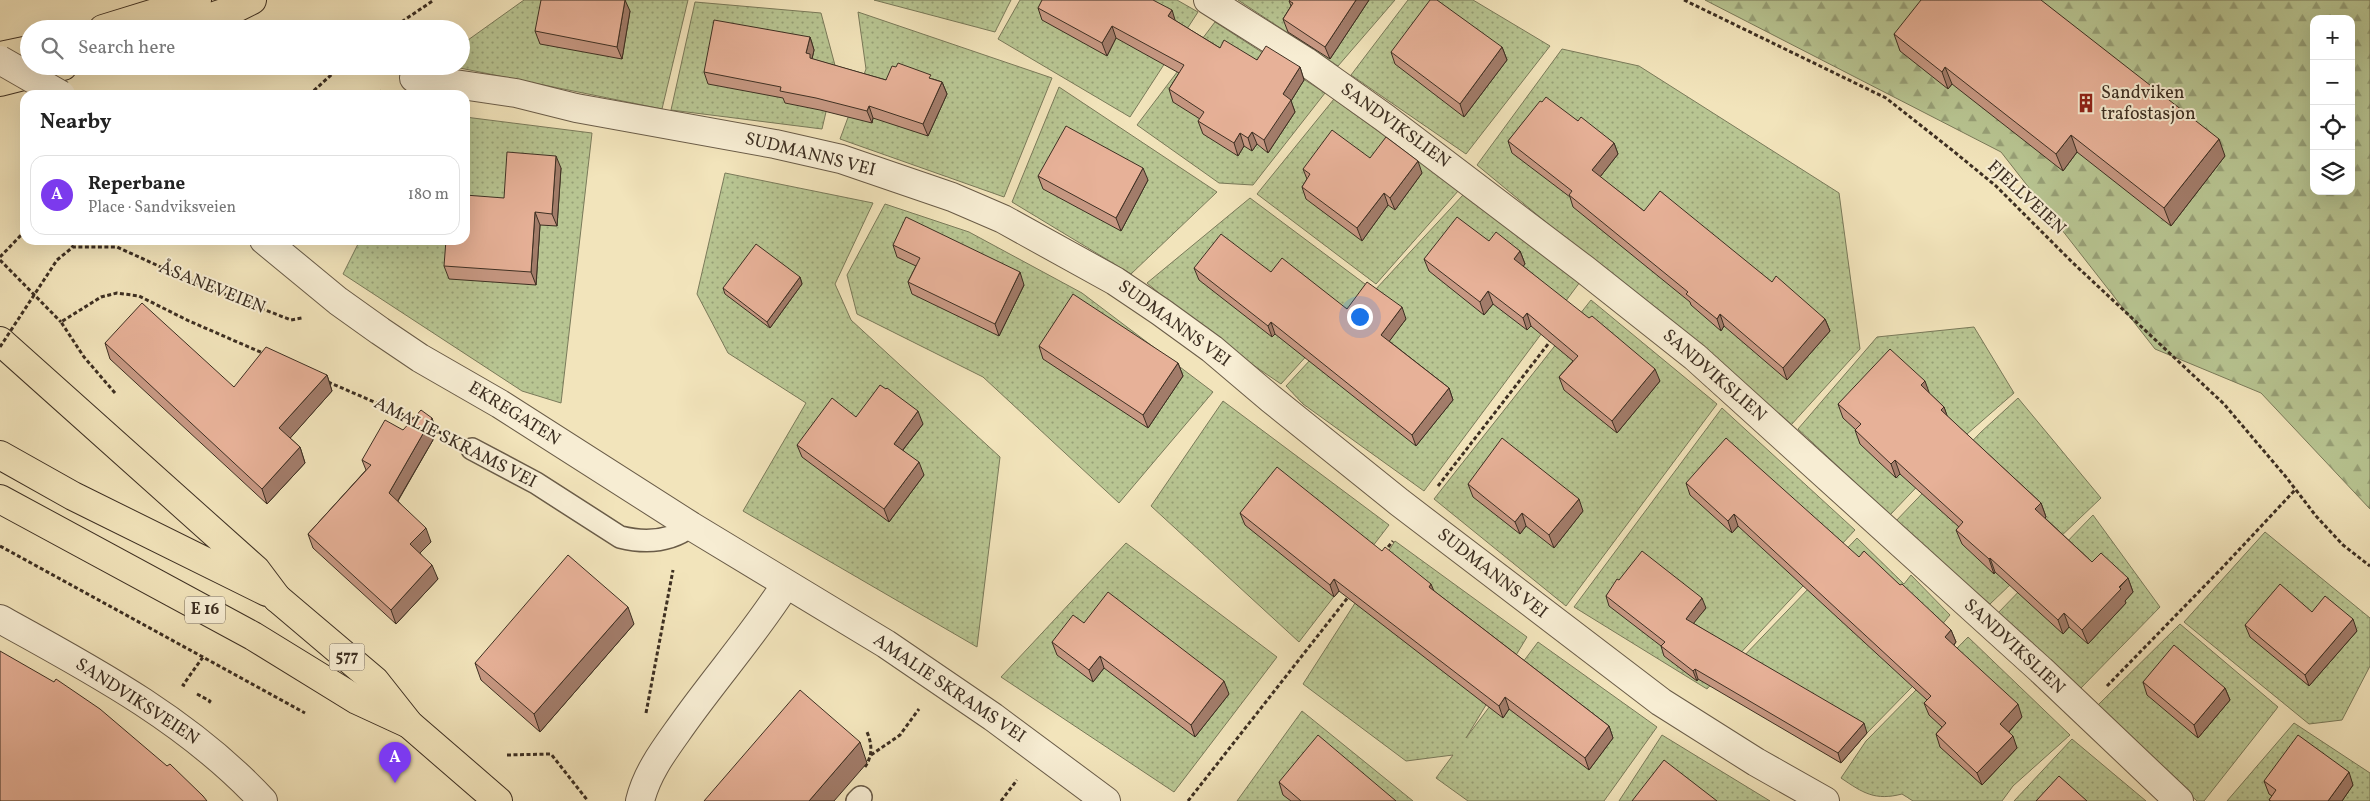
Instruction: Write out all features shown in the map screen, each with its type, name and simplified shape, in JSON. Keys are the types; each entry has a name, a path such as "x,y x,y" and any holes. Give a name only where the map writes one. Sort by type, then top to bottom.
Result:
{"main road":[{"path":"133,20 197,0"},
{"path":"203,20 232,10 252,0"},
{"path":"0,56 20,52"},
{"path":"0,82 28,75"},
{"path":"0,341 256,570 277,598"},
{"name":"E 16","path":"0,455 73,496 277,598"},
{"name":"E 16","path":"0,500 253,636 357,700 409,724"},
{"name":"577","path":"277,598 375,681 409,724 498,801"}],"street":[{"name":"SANDVIKSLIEN","path":"1208,0 1305,61 1393,124 1577,263 1695,357 2042,670 2179,801"},
{"path":"0,60 20,71"},
{"path":"26,75 52,90"},
{"name":"SUDMANNS VEI","path":"414,78 516,93 576,108 784,146 841,159 961,201 1003,219 1063,250 1115,281 1161,312 1212,349 1320,440 1661,702 1733,748 1825,801"},
{"path":"270,245 338,301"},
{"name":"EKREGATEN","path":"338,301 420,358 500,404 685,531"},
{"name":"AMALIE SKRAMS VEI","path":"685,531 786,584 886,644 1000,723 1106,801"},
{"path":"640,801 650,772 701,699 767,615 786,584"},
{"name":"SANDVIKSVEIEN","path":"0,619 127,692 189,734 241,777 263,801"}],"lane":[{"name":"AMALIE SKRAMS VEI","path":"472,449 536,482 620,537 635,540 661,539 685,531"}],"path":[{"path":"404,20 434,0"},
{"name":"FJELLVEIEN","path":"1684,0 1886,98 1996,186 2072,262 2224,404 2343,545 2370,566"},
{"path":"315,90 331,75"},
{"path":"20,237 0,259 61,322 84,357 117,395"},
{"path":"0,347 57,260 73,247"},
{"name":"ÅSANEVEIEN","path":"73,247 116,247 196,283 291,320 312,317 338,301"},
{"path":"61,322 101,297 116,293 139,296 189,321 268,356"},
{"path":"1435,490 1555,334"},
{"name":"AMALIE SKRAMS VEI","path":"321,379 420,422"},
{"name":"AMALIE SKRAMS VEI","path":"428,426 472,449"},
{"path":"2102,690 2221,569 2295,490"},
{"path":"1384,552 1415,514"},
{"path":"665,750 643,727 685,531"},
{"path":"0,546 306,713"},
{"path":"1188,801 1353,591"},
{"path":"871,755 900,735 920,708"},
{"path":"507,755 551,754 588,801"},
{"path":"1001,801 1023,773"}],"green space":[{"path":"524,0 688,0 662,109 470,70 470,39"},
{"path":"874,0 1011,0 995,32"},
{"path":"1020,0 1177,0 1198,12 1130,117 998,39"},
{"path":"1238,0 1395,0 1338,66"},
{"path":"1408,0 1473,0 1550,46 1466,154 1351,75"},
{"path":"1705,0 2370,0 2370,509 2261,393 2155,349 2001,152"},
{"path":"695,2 821,13 836,69 822,129 671,110"},
{"path":"858,12 1052,78 1004,197 840,139 866,69"},
{"path":"1215,22 1325,93 1253,185 1219,183 1137,125"},
{"path":"1562,49 1639,66 1839,193 1860,349 1791,425 1477,165"},
{"path":"1059,87 1217,192 1131,274 1012,202"},
{"path":"1334,99 1459,190 1376,284 1257,194"},
{"path":"470,118 592,133 561,403 522,391 343,274 358,245 470,245"},
{"path":"725,173 873,203 835,284 851,320 1000,457 977,647 743,511 806,403 728,353 697,294"},
{"path":"1463,195 1580,282 1424,491 1303,404 1286,386"},
{"path":"1250,198 1369,287 1281,384 1209,335 1147,283"},
{"path":"885,204 969,232 1082,293 1213,392 1119,503 983,377 857,314 847,275"},
{"path":"1591,300 1717,404 1566,606 1434,499"},
{"path":"1974,327 2014,393 1967,434 1890,515 1798,429 1877,337"},
{"path":"2018,398 2101,498 1990,604 1894,523 1981,432"},
{"path":"1223,401 1389,525 1299,642 1151,506"},
{"path":"1722,408 1855,530 1707,689 1574,607"},
{"path":"2093,515 2160,607 2079,690 1997,614"},
{"path":"2265,532 2370,618 2370,666 2342,720 2309,724 2184,622"},
{"path":"1857,538 1904,584 1911,575 1950,615 1935,633 1951,647 1867,733 1741,659"},
{"path":"1395,541 1527,637 1466,738 1538,642 1657,727 1604,801 1468,801 1436,778 1453,755 1406,761 1303,684"},
{"path":"1126,543 1277,657 1174,792 1001,677"},
{"path":"2180,624 2278,707 2204,801 2197,801 2096,707"},
{"path":"1968,637 2070,735 2013,786 2002,801 1913,801 1902,794 1884,797 1877,796 1863,792 1841,778 1866,741"},
{"path":"1302,711 1413,801 1237,801"},
{"path":"2294,723 2370,773 2370,801 2227,801"},
{"path":"1662,735 1770,801 1619,801"},
{"path":"2072,739 2146,801 2014,801"}],"building":[{"path":"541,0 625,0 617,47 535,31"},
{"path":"1042,0 1153,0 1172,10 1168,16 1220,48 1224,40 1257,60 1266,46 1300,67 1283,94 1291,100 1264,140 1252,132 1248,138 1240,133 1234,143 1198,121 1204,112 1169,89 1184,65 1112,26 1102,43 1038,8"},
{"path":"1290,0 1356,0 1325,47 1283,19 1293,3"},
{"path":"1430,0 1437,0 1502,47 1460,104 1391,52"},
{"name":"Sandviken trafostasjon","path":"1921,0 2041,0 2219,139 2164,208 2071,135 2056,154 1945,67 1942,72 1894,34"},
{"path":"714,20 810,37 806,53 810,54 810,58 886,80 892,66 896,67 898,63 931,75 929,78 942,82 923,124 869,106 867,111 780,91 781,87 704,72"},
{"path":"1546,97 1578,121 1581,117 1614,143 1592,170 1644,211 1660,191 1772,282 1776,276 1825,319 1783,368 1720,314 1717,319 1686,294 1688,292 1569,195 1572,191 1508,141 1540,101 1542,102"},
{"path":"1066,126 1143,168 1116,218 1038,176"},
{"path":"1332,130 1370,158 1386,137 1418,161 1390,198 1384,193 1357,228 1302,187 1310,174 1303,169"},
{"path":"507,152 556,156 552,214 535,212 531,272 444,266 446,245 470,245 470,195 504,198"},
{"path":"906,217 1020,272 995,324 908,282 920,258 893,245"},
{"path":"1457,217 1489,241 1496,232 1520,251 1514,259 1589,318 1592,316 1655,369 1612,421 1559,377 1578,356 1527,313 1523,318 1488,291 1480,302 1424,259"},
{"path":"1221,234 1271,272 1282,258 1347,309 1367,282 1402,307 1381,335 1449,388 1412,435 1271,322 1268,326 1194,268"},
{"path":"756,244 800,277 767,322 723,288"},
{"path":"1073,294 1178,363 1143,415 1039,346"},
{"path":"142,303 234,387 266,347 327,375 279,428 300,447 262,489 105,343"},
{"path":"1890,349 1925,381 1921,385 1944,407 1941,410 2041,503 2035,509 2092,562 2101,553 2128,578 2119,587 2121,589 2082,630 2064,613 2058,620 1956,530 1963,522 1895,460 1891,464 1855,430 1861,424 1838,404"},
{"path":"880,385 918,411 894,444 919,462 884,509 797,445 832,398 856,417"},
{"path":"421,410 432,418 389,493 426,528 410,544 432,565 391,610 308,534 371,465 362,460 385,420 403,430"},
{"path":"1502,438 1579,499 1549,535 1522,513 1515,522 1468,484"},
{"path":"1726,438 1859,557 1864,551 1900,585 1902,584 1951,630 1945,637 2018,704 2000,724 2013,736 1977,773 1936,734 1946,723 1924,703 1931,696 1734,514 1728,521 1686,483"},
{"path":"1277,467 1382,551 1385,547 1431,584 1429,587 1609,726 1585,758 1505,697 1499,706 1334,579 1330,585 1240,513"},
{"path":"1642,551 1702,598 1686,619 1864,723 1838,753 1695,669 1693,671 1661,646 1665,642 1606,596 1617,579 1619,580"},
{"path":"568,555 628,607 534,714 475,663"},
{"path":"2280,584 2312,612 2325,596 2353,619 2305,675 2245,625"},
{"path":"1108,592 1224,681 1191,725 1100,656 1089,670 1052,642 1073,615 1084,623"},
{"path":"2174,645 2225,688 2194,725 2143,682"},
{"path":"0,651 54,682 56,679 100,709 167,766 170,764 207,801 0,801"},
{"path":"800,690 860,742 809,801 704,801"},
{"path":"1318,735 1396,801 1301,801 1279,782"},
{"path":"2298,735 2349,772 2328,801 2269,800 2276,790 2264,781"},
{"path":"1664,760 1717,801 1632,801"},
{"path":"2059,776 2087,801 2036,801"}],"place":[{"name":"Sandviken trafostasjon","path":"2086,103"},
{"name":"Reperbane","path":"395,783"}]}
